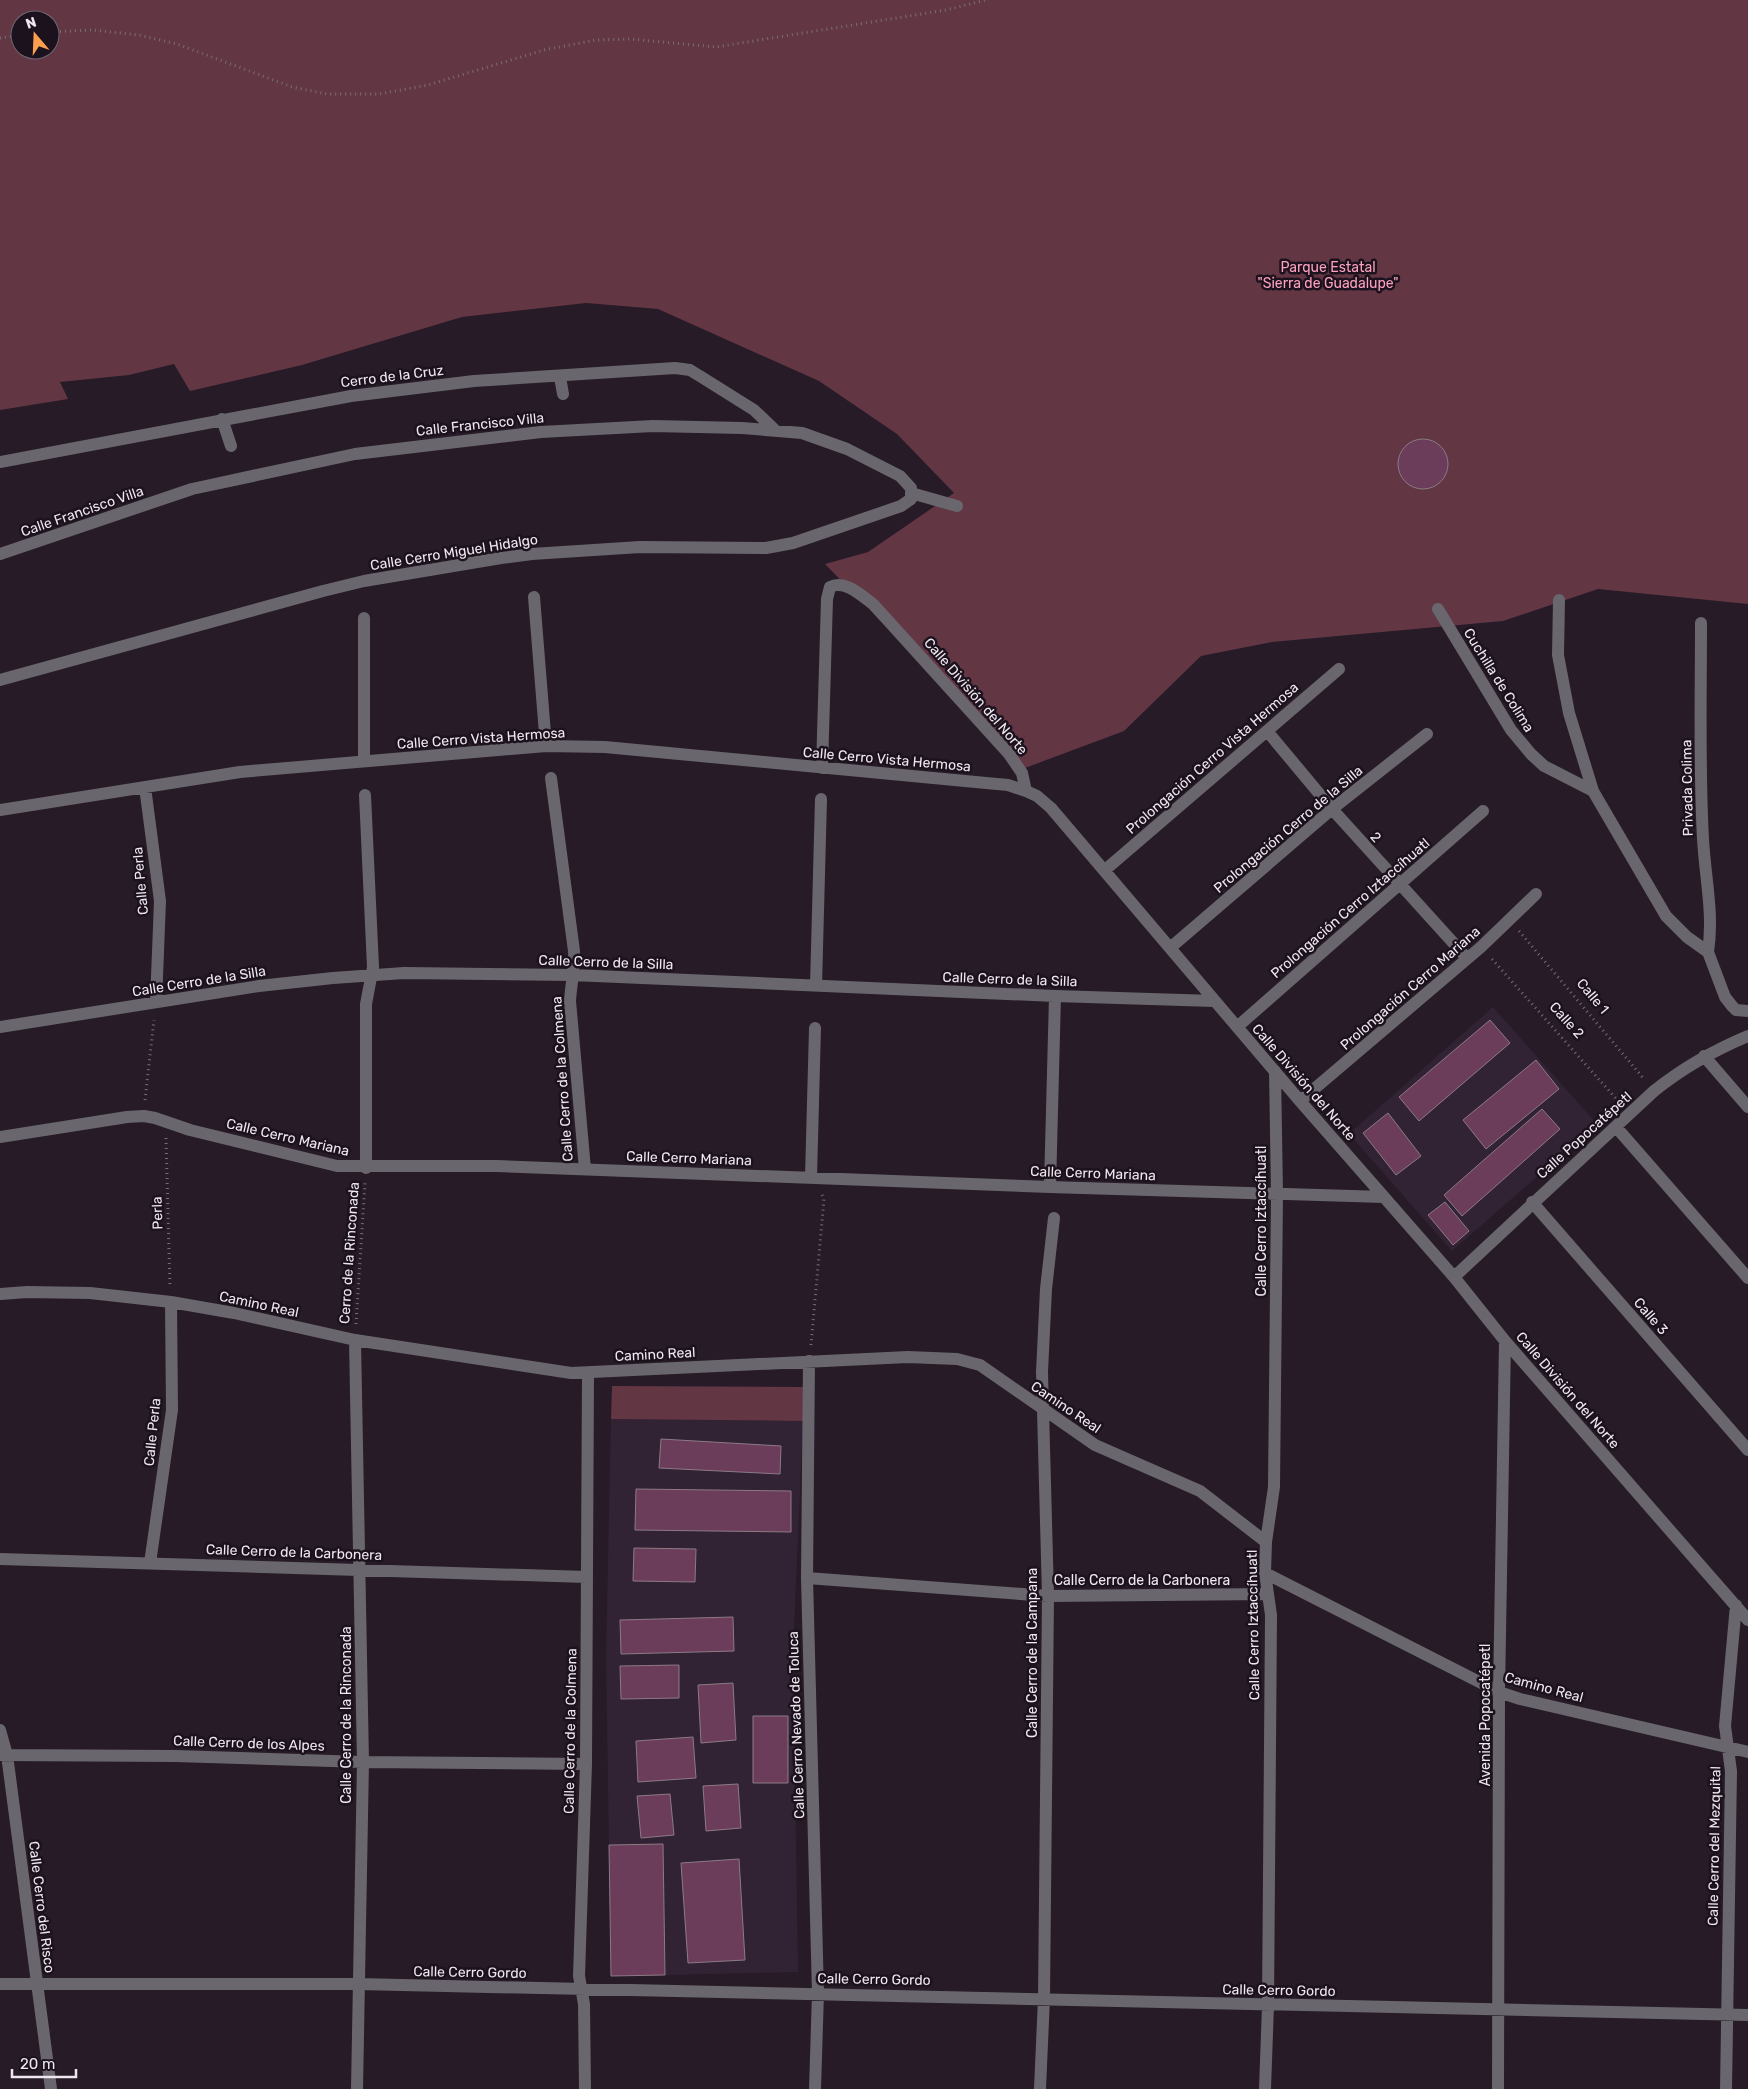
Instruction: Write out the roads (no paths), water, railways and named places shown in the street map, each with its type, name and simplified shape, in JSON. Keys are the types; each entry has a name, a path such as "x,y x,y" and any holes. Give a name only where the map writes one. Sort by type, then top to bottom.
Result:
{"street":[{"name":"Cerro de la Cruz","path":"0,462 351,396 474,381 674,368 690,370 754,410 774,429"},
{"path":"560,376 563,394"},
{"path":"222,419 231,446"},
{"name":"Calle Francisco Villa","path":"0,554 192,489 355,454 541,432 652,426 774,429 802,433 847,449 900,476 910,488 911,493"},
{"path":"911,493 957,506"},
{"name":"Calle Cerro Miguel Hidalgo","path":"0,680 323,591 364,581 492,559 532,554 640,547 766,548 792,544 901,506 911,499 911,493"},
{"name":"Calle División del Norte","path":"822,768 827,598 830,586 840,584 852,589 874,604 1009,754 1022,773 1026,791 1037,796 1051,808 1105,870 1214,1001 1454,1277 1505,1341 1748,1620"},
{"path":"534,597 546,746"},
{"path":"1559,600 1558,655 1569,713 1593,791 1666,916 1687,937 1708,952 1725,997 1742,1010"},
{"name":"Cuchilla de Colima","path":"1438,609 1511,730 1530,754 1551,770 1593,791"},
{"path":"364,618 364,761"},
{"name":"Privada Colima","path":"1701,622 1703,839 1711,933 1708,952"},
{"name":"Prolongación Cerro Vista Hermosa","path":"1105,870 1339,669"},
{"name":"2","path":"1267,731 1332,809 1467,958"},
{"name":"Prolongación Cerro de la Silla","path":"1170,948 1332,809 1427,734"},
{"name":"Calle Cerro Vista Hermosa","path":"0,810 240,772 546,746 606,748 986,782 1026,791"},
{"name":"Calle Cerro de la Colmena","path":"551,778 574,951 575,965 572,975 570,1002 585,1170"},
{"name":"Calle Perla","path":"145,787 160,901 156,1002"},
{"path":"365,795 372,975 366,1004 366,1168"},
{"path":"816,986 821,799"},
{"name":"Prolongación Cerro Iztaccíhuatl","path":"1237,1026 1483,812"},
{"name":"Prolongación Cerro Mariana","path":"1300,1101 1481,947 1536,894"},
{"name":"Calle Cerro de la Silla","path":"0,1027 259,986 404,973 572,975 1214,1001"},
{"path":"1050,1187 1055,996"},
{"path":"810,1178 815,1028"},
{"name":"Calle Popocatépetl","path":"1454,1277 1532,1202 1654,1091 1681,1070 1704,1056 1748,1036"},
{"path":"1704,1056 1748,1107"},
{"name":"Calle Cerro Iztaccíhuatl","path":"1266,2089 1271,1615 1264,1573 1266,1542 1274,1487 1277,1194 1275,1071"},
{"name":"Calle Cerro Mariana","path":"0,1137 144,1116 337,1166 366,1168 497,1166 1050,1187 1384,1197"},
{"path":"1616,1127 1748,1278"},
{"name":"Calle 3","path":"1532,1202 1748,1450"},
{"name":"Calle Cerro de la Campana","path":"1040,2089 1044,1998 1048,1596 1042,1411 1046,1288 1054,1218"},
{"name":"Camino Real","path":"0,1294 90,1293 171,1302 234,1313 355,1340 548,1370 588,1373 908,1357 957,1359 980,1366 1000,1378 1042,1411 1095,1445 1200,1491 1266,1542"},
{"name":"Calle Perla","path":"150,1564 172,1410 171,1302"},
{"name":"Calle Cerro de la Rinconada","path":"355,1340 363,1762 357,2089"},
{"name":"Avenida Popocatépetl","path":"1498,2089 1500,1692 1505,1341"},
{"name":"Calle Cerro Nevado de Toluca","path":"809,1361 807,1578 818,1993 815,2089"},
{"name":"Calle Cerro de la Colmena","path":"585,2089 584,2012 579,1960 586,1764 588,1373"},
{"name":"Calle Cerro de la Carbonera","path":"0,1560 587,1577"},
{"name":"Camino Real","path":"1264,1573 1500,1692 1520,1699 1748,1752"},
{"name":"Calle Cerro de la Carbonera","path":"807,1578 1048,1596 1268,1594"},
{"name":"Calle Cerro del Mezquital","path":"1726,2089 1731,1771 1725,1726 1736,1605"},
{"name":"Calle Cerro del Risco","path":"0,1730 51,2089"},
{"name":"Calle Cerro de los Alpes","path":"3,1755 175,1756 363,1762 586,1764"},
{"name":"Calle Cerro Gordo","path":"0,1984 358,1984 1748,2015"}],"park label":[{"name":"Parque Estatal \"Sierra de Guadalupe\"","path":"1328,276"}]}
